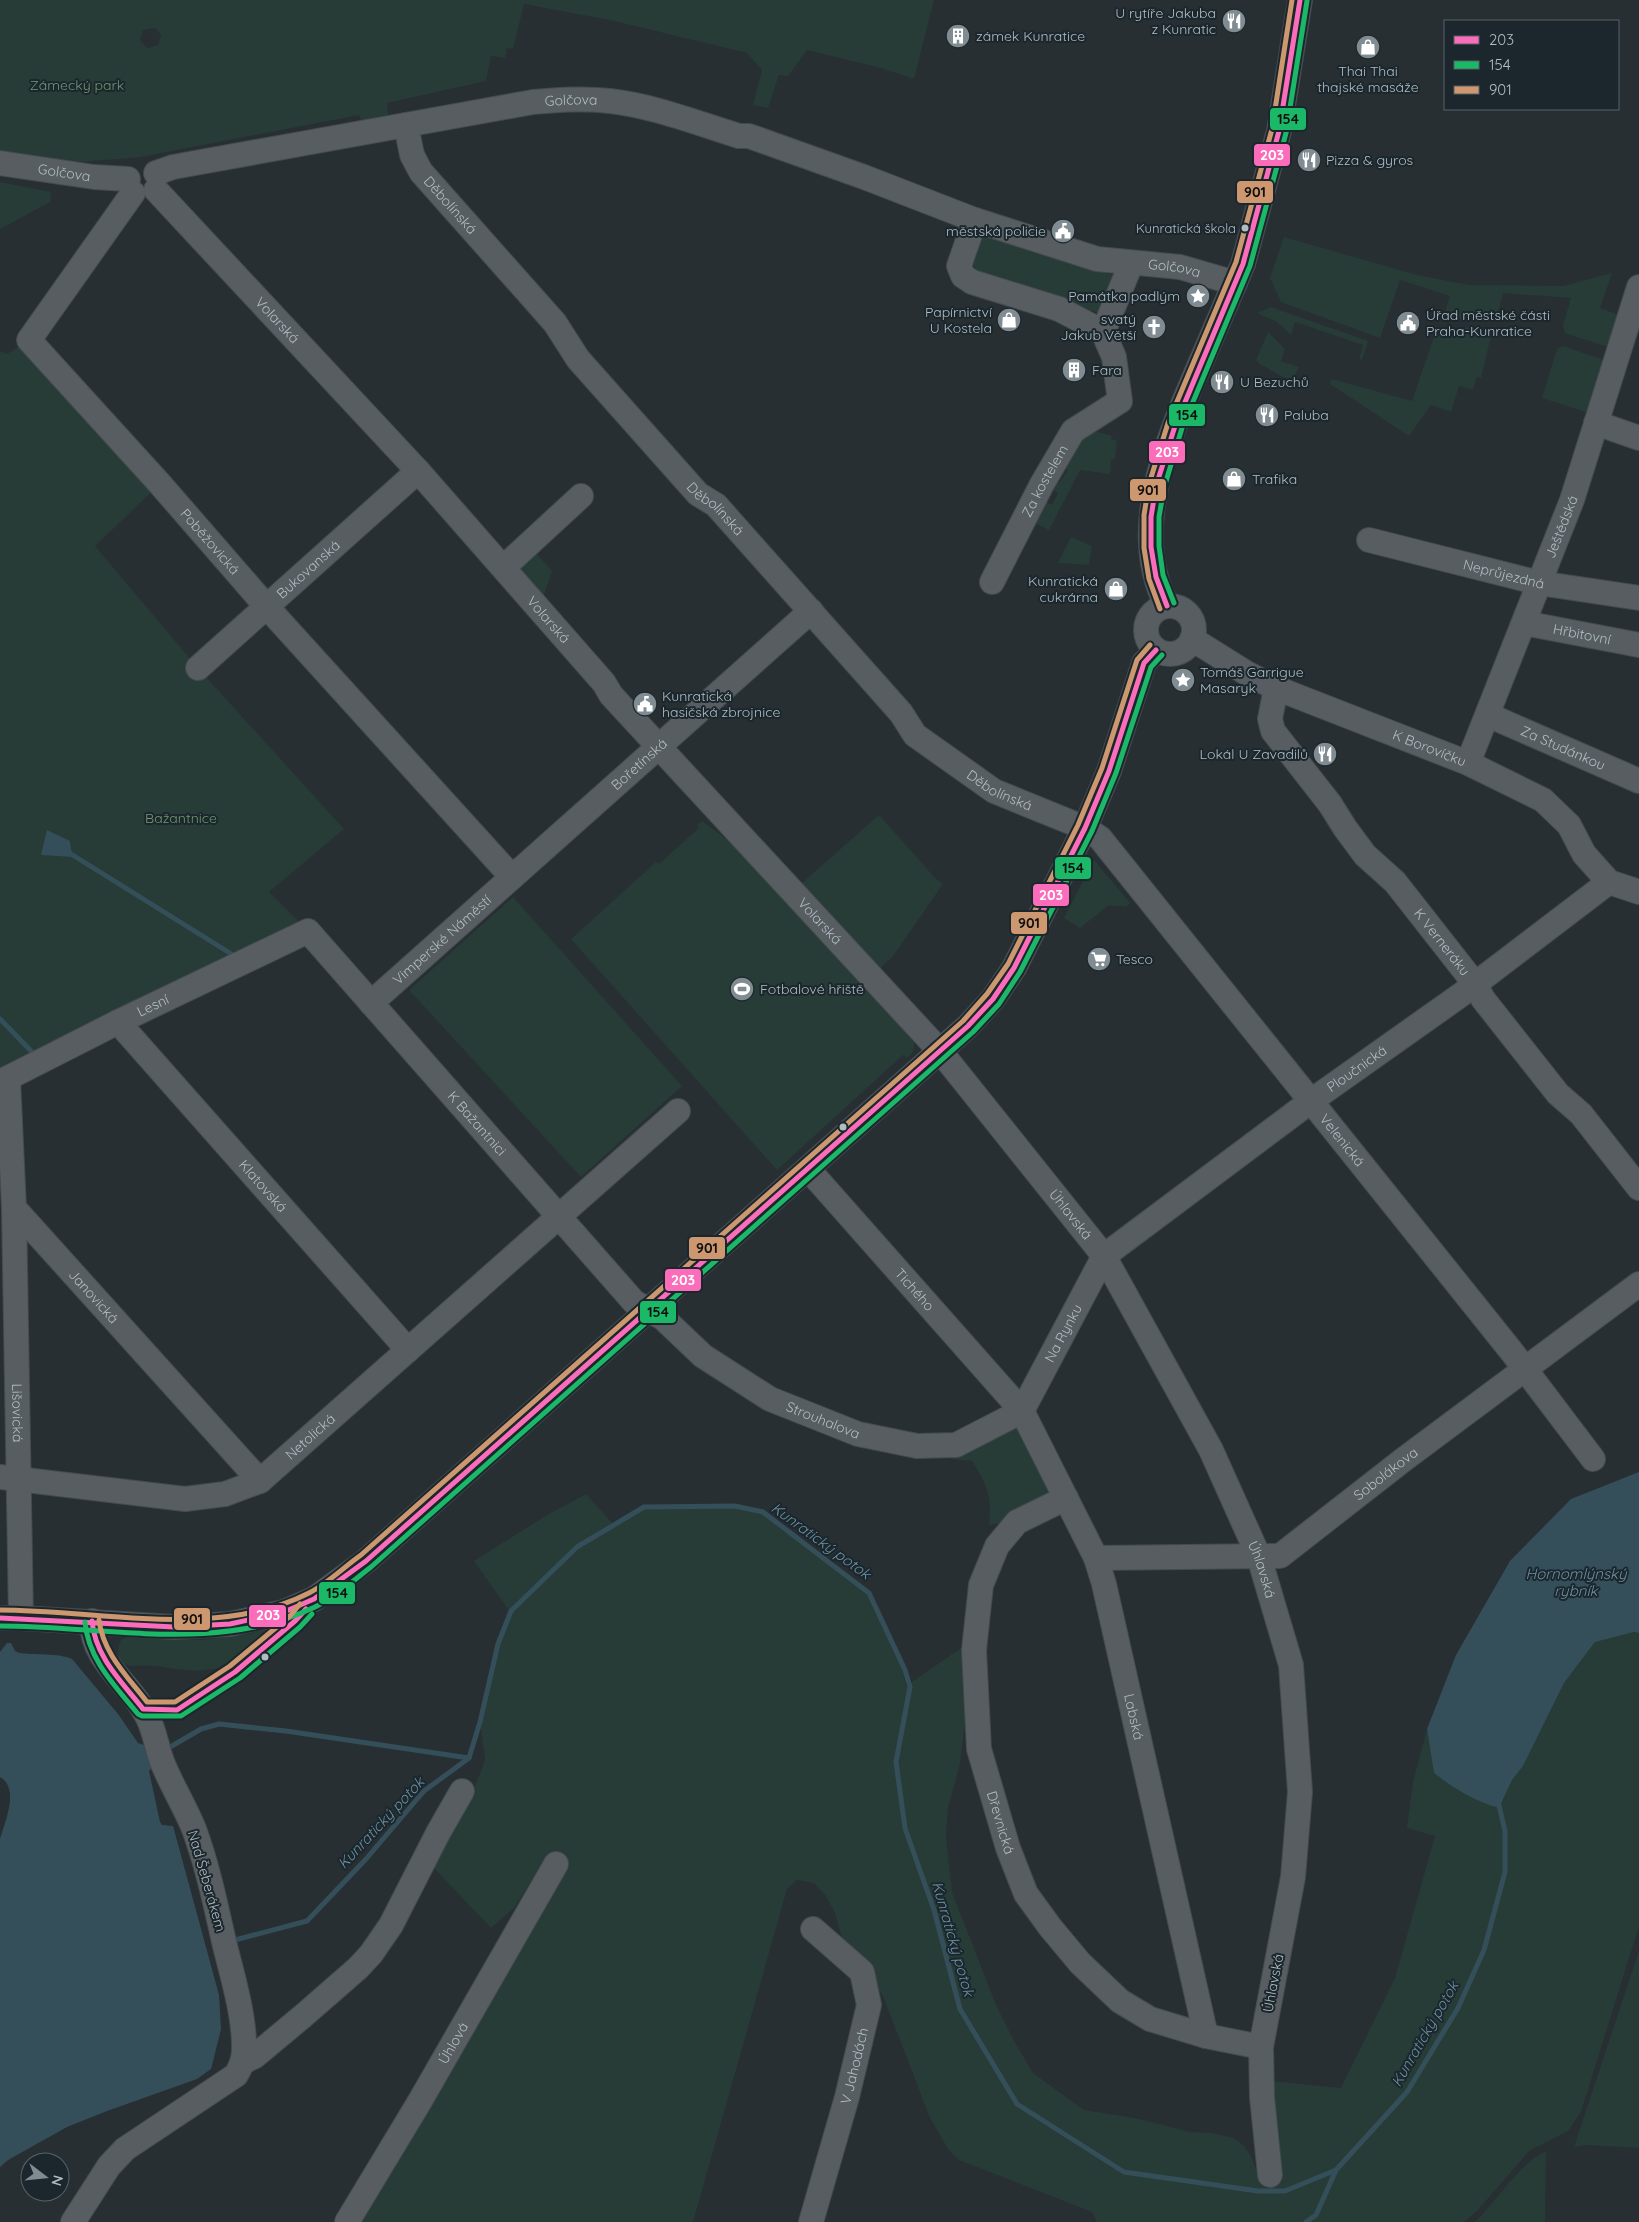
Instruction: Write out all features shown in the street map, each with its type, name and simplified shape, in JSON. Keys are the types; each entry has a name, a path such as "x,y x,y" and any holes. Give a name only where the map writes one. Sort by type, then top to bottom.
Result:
{"street":[{"path":"1167,606 1158,589 1152,560 1152,521 1163,456 1225,280 1252,236 1273,159 1300,0"},
{"name":"Golčova","path":"0,163 143,184 173,167 533,102 565,99 608,100 655,109 739,136 749,136 864,177 975,220 1096,259 1131,264 1180,267 1225,280"},
{"name":"Děbolínská","path":"406,125 412,155 422,172 555,322 578,359 698,494 716,505 901,712 915,735 998,794 1085,828"},
{"name":"Volarská","path":"143,184 418,471 604,683 611,695 940,1052"},
{"name":"Poběžovická","path":"143,184 29,340 160,484 266,606 512,877"},
{"path":"975,220 959,266 962,276 972,282 1058,309 1103,332 1131,264"},
{"name":"Ještědská","path":"1468,763 1572,500 1639,287"},
{"name":"Za kostelem","path":"992,582 1042,484 1073,431 1120,401 1114,357 1103,332"},
{"path":"1596,423 1639,438"},
{"name":"Bukovanská","path":"198,668 418,471"},
{"path":"504,568 580,496"},
{"name":"Neprůjezdná","path":"1369,540 1539,583 1639,598"},
{"path":"1167,606 1179,608 1189,616 1194,627 1192,639 1185,649 1165,654 1156,650 1148,639 1146,627 1151,615 1161,608 1167,606"},
{"name":"Bořetínská","path":"512,877 811,611"},
{"name":"Hřbitovní","path":"1524,623 1639,645"},
{"name":"K Borovíčku","path":"1192,639 1248,674 1276,688 1468,763 1543,800 1569,825 1584,854 1608,882"},
{"path":"10,1618 211,1626 284,1612 314,1599 366,1561 940,1052 993,999 1014,968 1085,828 1109,772 1144,663 1156,650"},
{"name":"K Verneráku","path":"1276,688 1270,719 1273,732 1330,804 1344,828 1365,855 1395,882 1475,984 1483,999 1558,1094 1581,1114 1639,1188"},
{"name":"Za Studánkou","path":"1488,716 1639,781"},
{"name":"Velenická","path":"1085,828 1100,838 1526,1370 1593,1459"},
{"name":"Vimperské Náměstí","path":"371,1003 512,877"},
{"path":"1608,882 1639,892"},
{"name":"Ploučnická","path":"1104,1256 1311,1101 1475,984 1608,882"},
{"name":"K Bažantnici","path":"308,931 559,1218 634,1302 648,1312"},
{"name":"Lesní","path":"4,1081 118,1022 308,931"},
{"name":"Klatovská","path":"118,1022 408,1350"},
{"name":"Úhlavská","path":"940,1052 1104,1256 1211,1450 1259,1557 1291,1665 1300,1792 1293,1877 1261,2047 1262,2097 1270,2175"},
{"path":"4,1081 14,1208"},
{"path":"559,1218 678,1110"},
{"name":"Tichého","path":"808,1169 1022,1411"},
{"name":"Lišovická","path":"10,1618 14,1208"},
{"name":"Janovická","path":"14,1208 260,1481"},
{"name":"Netolická","path":"10,1478 185,1499 224,1494 260,1481 559,1218"},
{"name":"Na Rynku","path":"1022,1411 1104,1256"},
{"name":"Sobolákova","path":"1096,1558 1280,1556 1403,1460 1639,1284"},
{"name":"Strouhalova","path":"648,1312 663,1318 703,1356 770,1399 858,1434 917,1446 956,1445 1022,1411"},
{"name":"Labská","path":"1022,1411 1096,1558 1104,1584 1206,2036"},
{"name":"Dřevnická","path":"1066,1498 1017,1522 997,1546 981,1585 974,1650 979,1749 1008,1848 1026,1894 1050,1927 1080,1963 1120,2000 1150,2019 1206,2036 1261,2047"},
{"name":"Nad Šeberákem","path":"92,1621 93,1636 98,1650 143,1709 149,1720 159,1753 193,1827 204,1857 243,2033 243,2062"},
{"path":"73,2222 100,2178 125,2149 236,2075 243,2062 255,2056 296,2022 358,1968 371,1954 391,1925 438,1833 462,1791"},
{"name":"Úhlová","path":"347,2222 420,2101 556,1864"},
{"name":"V Jahodách","path":"811,2222 847,2097 869,2005 862,1972 813,1929"}],"green space":[{"name":"Zámecký park","path":"0,0 934,0 914,79 881,68 807,50 788,76 779,75 768,108 753,105 762,70 747,53 610,20 524,4 513,49 507,48 505,58 491,56 486,81 387,103 388,115 361,121 359,115 141,157 82,162 0,154","holes":["155,28 161,35 158,45 147,48 140,40 143,30"]},
{"path":"0,182 51,192 50,202 0,229"},
{"path":"983,232 1113,275 1114,282 1101,314 979,273 971,262"},
{"path":"1284,237 1417,275 1469,285 1563,286 1612,273 1600,308 1619,315 1608,347 1565,333 1563,325 1571,298 1503,293 1497,316 1447,320 1445,312 1450,296 1400,280 1380,338 1281,302 1270,278"},
{"path":"1271,307 1368,341 1362,360 1359,359 1363,345 1295,322 1291,335 1277,322 1257,313"},
{"path":"1437,328 1493,328 1481,378 1477,377 1473,390 1459,386 1451,412 1431,405 1409,436 1330,384 1332,379 1412,401"},
{"path":"1268,332 1285,349 1281,361 1299,367 1292,382 1256,360"},
{"name":"Bažantnice","path":"29,340 160,484 95,546 198,668 344,829 269,892 308,931 0,1081 0,351 7,354"},
{"path":"1563,346 1604,360 1586,412 1542,398 1557,349"},
{"path":"1091,430 1112,436 1111,439 1117,440 1115,459 1111,459 1110,474 1080,470 1049,530 1028,520 1039,499 1052,505 1058,493 1052,489 1068,470 1059,464"},
{"path":"1071,537 1092,546 1089,565 1058,563"},
{"path":"537,554 552,571 543,598 518,571"},
{"path":"879,815 936,879 943,884 893,956 878,970 801,884"},
{"name":"Fotbalové hřiště","path":"702,821 741,850 915,1039 913,1052 907,1058 903,1055 777,1170 571,939 656,862 659,864 699,828 697,825"},
{"path":"1094,860 1130,903 1126,907 1109,905 1080,928 1064,918"},
{"path":"513,897 682,1086 581,1177 409,990"},
{"path":"1015,1425 1050,1491 1044,1503 1010,1521 989,1525 989,1498 985,1484 977,1469 972,1461 950,1459"},
{"path":"586,1494 614,1525 640,1509 735,1506 763,1513 869,1593 902,1666 906,1686 964,1646 965,1721 960,1764 948,1808 946,1835 952,1892 996,2005 1014,2041 1033,2073 1084,2110 1135,2118 1190,2132 1212,2133 1234,2138 1244,2146 1251,2156 1262,2183 1283,2182 1272,2115 1271,2081 1341,2088 1395,1978 1435,1836 1407,1828 1413,1782 1427,1729 1434,1773 1499,1808 1512,1780 1523,1766 1564,1683 1595,1642 1634,1632 1639,1633 1639,1926 1581,2112 1568,2131 1529,2151 1477,2211 1464,2222 1097,2222 1092,2212 959,2160 948,2149 930,2118 883,1996 844,1945 835,1913 826,1896 814,1883 797,1880 787,1889 693,2222 355,2222 557,1873 548,1854 514,1908 491,1928 428,1862 472,1795 485,1760 480,1722 498,1644 510,1612 474,1561 547,1515"},
{"path":"284,1622 238,1659 217,1668 181,1670 121,1664 119,1657 118,1649 121,1640 131,1636 201,1640 250,1634"},
{"path":"1639,1951 1639,2148 1584,2145 1574,2147"},
{"path":"1546,2152 1545,2222 1475,2222 1519,2172 1538,2156"}],"water":[{"path":"47,830 70,841 74,857 41,855"},
{"name":"Hornomlýnský rybník","path":"1639,1472 1639,1633 1634,1632 1595,1642 1564,1683 1523,1766 1512,1780 1499,1808 1473,1798 1434,1773 1427,1729 1456,1655 1510,1561 1571,1499"},
{"path":"7,1643 11,1643 15,1651 19,1653 54,1655 72,1659 118,1714 138,1743 147,1746 154,1765 149,1771 160,1822 162,1825 173,1826 219,1995 221,2029 211,2069 197,2079 67,2127 20,2152 0,2167 0,1839 10,1797 6,1782 0,1777 0,1652"}],"waterway":[{"path":"71,854 233,955"},
{"path":"0,1019 36,1056"},
{"name":"Kunratický potok","path":"235,1940 307,1921 366,1859 424,1791 469,1758 480,1722 498,1644 511,1611 577,1547 644,1507 735,1506 763,1512 869,1593 905,1670 910,1687 896,1762 905,1828 934,1910 960,2009 1017,2104 1124,2172 1258,2191 1285,2191 1336,2170 1407,2092 1458,2008 1484,1950 1505,1872 1505,1831 1498,1801"},
{"path":"172,1746 201,1729 219,1724 286,1731 469,1758"},
{"path":"1306,2222 1316,2215 1336,2170"}],"transit line":[{"name":"901","path":"1160,609 1149,579 1144,548 1144,515 1149,484 1168,423 1236,262 1272,129 1292,0"},
{"name":"203","path":"1167,606 1156,577 1151,547 1151,517 1156,486 1175,426 1243,264 1279,131 1300,0"},
{"name":"154","path":"1174,603 1163,575 1159,546 1159,517 1164,488 1182,428 1250,266 1286,133 1307,1"},
{"name":"901","path":"0,1610 157,1619 197,1619 236,1615 273,1607 309,1593 361,1555 963,1021 987,994 1008,964 1078,825 1102,768 1137,660 1150,645"},
{"name":"203","path":"0,1618 174,1627 230,1624 284,1612 314,1599 366,1561 968,1026 993,999 1014,968 1085,828 1109,771 1144,663 1156,650"},
{"name":"154","path":"0,1626 160,1634 200,1634 239,1630 278,1621 315,1607 371,1567 973,1032 999,1004 1020,972 1092,831 1116,773 1151,667 1162,655"},
{"name":"901","path":"99,1620 101,1632 111,1654 147,1702 175,1702 230,1666 290,1616 300,1604"},
{"name":"203","path":"92,1621 94,1634 104,1658 118,1679 143,1709 177,1710 235,1672 295,1621 306,1609"},
{"name":"154","path":"85,1622 91,1648 97,1660 138,1714 142,1716 181,1716 240,1678 300,1627 312,1614"}],"place":[{"name":"U rytíře Jakuba z Kunratic","path":"1234,21"},
{"name":"zámek Kunratice","path":"958,36"},
{"name":"Thai Thai thajské masáže","path":"1368,47"},
{"name":"Pizza & gyros","path":"1309,160"},
{"name":"Kunratická škola","path":"1245,228"},
{"name":"městská policie","path":"1063,231"},
{"name":"Památka padlým","path":"1198,296"},
{"name":"Papírnictví U Kostela","path":"1009,320"},
{"name":"Úřad městské části Praha-Kunratice","path":"1408,323"},
{"name":"svatý Jakub Větší","path":"1154,327"},
{"name":"Fara","path":"1074,370"},
{"name":"U Bezuchů","path":"1222,382"},
{"name":"Paluba","path":"1267,415"},
{"name":"Trafika","path":"1234,479"},
{"name":"Kunratická cukrárna","path":"1116,589"},
{"name":"Tomáš Garrigue Masaryk","path":"1183,680"},
{"name":"Kunratická hasičská zbrojnice","path":"645,704"},
{"name":"Lokál U Zavadilů","path":"1325,754"},
{"name":"Tesco","path":"1099,959"},
{"name":"Fotbalové hřiště","path":"742,989"}]}
